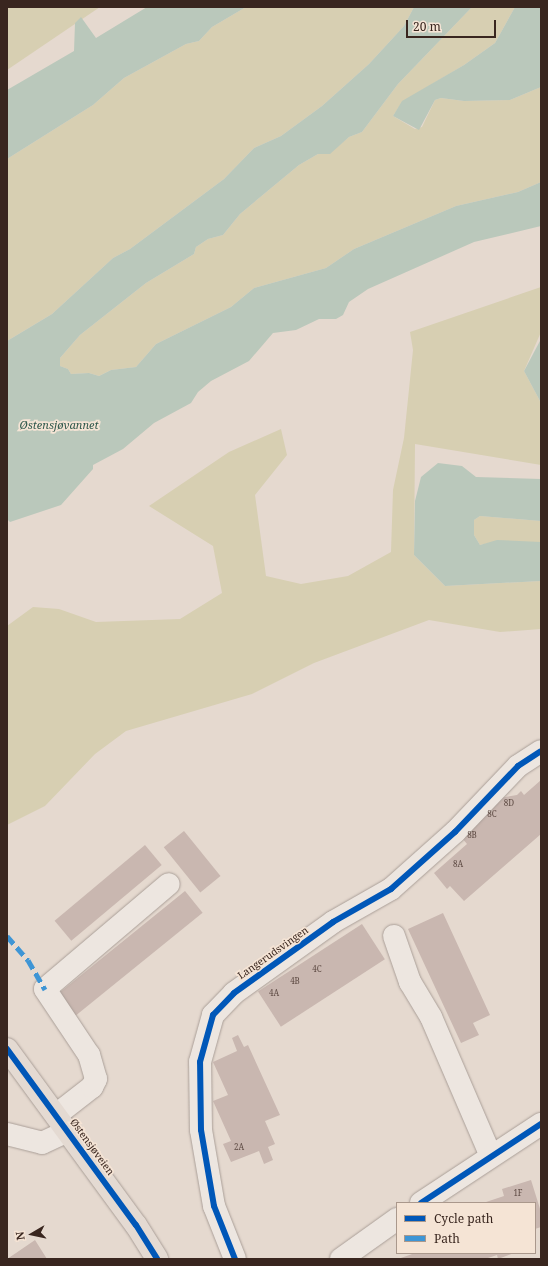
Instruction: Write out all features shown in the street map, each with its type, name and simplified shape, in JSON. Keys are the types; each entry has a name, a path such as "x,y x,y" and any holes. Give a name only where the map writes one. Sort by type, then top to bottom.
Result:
{"main road":[{"name":"Østensjøveien","path":"7,1049 62,1123 157,1259"}],"street":[{"name":"Langerudsvingen","path":"235,1259 214,1206 201,1130 200,1062 213,1015 234,993 333,922 391,889 455,832 518,766 541,751"},
{"path":"7,1134 42,1143 62,1123 92,1087 96,1079 90,1055 45,989 169,884"},
{"path":"394,936 410,982 431,1017 491,1156"},
{"path":"422,1202 541,1124"},
{"path":"341,1259 396,1219"}],"shaded area":[{"path":"7,7 100,7 7,70"},
{"path":"246,7 414,7 404,26 369,64 322,106 281,136 254,148 224,179 130,249 113,258 52,314 7,341 7,159 93,105 124,78 186,44 199,41 212,27"},
{"path":"472,7 515,7 495,43 464,65 402,102 393,116 415,129 422,127 435,100 441,98 464,101 510,100 541,87 541,182 518,192 456,206 354,249 326,268 254,288 231,307 156,344 136,367 111,370 99,376 89,373 71,374 68,369 60,366 60,358 80,335 146,283 194,254 196,247 208,239 223,235 240,214 299,165 318,154 330,153 349,137 362,132 398,84"},
{"path":"541,287 541,332 524,371 541,403 541,465 415,444 414,555 445,586 541,581 541,629 500,632 429,620 314,663 252,694 126,731 95,754 45,806 7,825 7,626 33,607 59,609 96,622 180,619 222,593 213,546 149,506 229,452 281,429 287,455 255,495 266,576 301,584 348,576 391,552 393,490 404,438 413,350 410,332"},
{"path":"480,516 541,521 541,542 495,542 480,545 474,535 474,520"}],"water":[{"path":"147,7 246,7 212,27 199,41 186,44 124,78 93,105 7,159 7,90 74,51 75,23 81,17 96,38"},
{"name":"Østensjøvannet","path":"414,7 472,7 398,84 362,132 349,137 330,154 318,154 299,165 240,214 223,235 208,239 196,247 194,254 146,283 80,335 60,358 60,366 68,369 71,374 89,373 99,376 111,370 136,367 156,344 231,307 254,288 326,268 354,249 456,206 518,192 541,182 541,226 474,242 368,289 349,302 343,315 336,319 319,319 296,330 273,333 249,361 211,381 198,392 191,403 154,423 123,449 93,465 93,469 61,505 10,522 7,519 7,341 52,314 113,258 130,249 224,179 254,148 281,136 322,106 369,64 404,26"},
{"path":"515,7 541,7 541,87 510,100 464,101 441,98 435,100 419,130 393,116 402,101 464,65 495,43"},
{"path":"541,339 541,403 524,371"},
{"path":"438,463 462,466 476,477 541,479 541,521 480,516 474,520 474,535 480,545 497,540 541,542 541,581 445,586 414,555 415,501 421,477"}],"building":[{"path":"541,780 541,834 464,901 450,886 447,889 434,873 467,844 457,832 499,798 517,795 521,791 524,795"},
{"path":"184,831 221,876 200,892 164,847"},
{"path":"145,845 162,865 71,941 55,921"},
{"path":"185,891 203,913 75,1016 58,994"},
{"path":"443,913 490,1015 473,1023 479,1035 461,1043 408,929"},
{"path":"362,924 385,959 281,1027 258,992"},
{"path":"238,1035 244,1047 248,1045 280,1115 265,1121 275,1144 268,1147 273,1160 264,1164 259,1151 231,1162 223,1144 231,1141 213,1101 228,1095 213,1062 237,1051 232,1038"},
{"path":"531,1180 541,1212 541,1227 536,1229 536,1202 486,1202 504,1196 502,1189"},
{"path":"35,1240 47,1259 7,1259 16,1253"},
{"path":"412,1254 511,1254 498,1259 497,1255 485,1259 398,1259"}],"marked path":[{"path":"7,936 28,960 45,989"}],"cycle path":[{"path":"235,1259 214,1206 201,1130 200,1062 213,1015 234,993 333,922 391,889 455,832 518,766 541,751"},
{"path":"7,1049 136,1225 157,1259"},
{"path":"423,1202 541,1124"}]}
